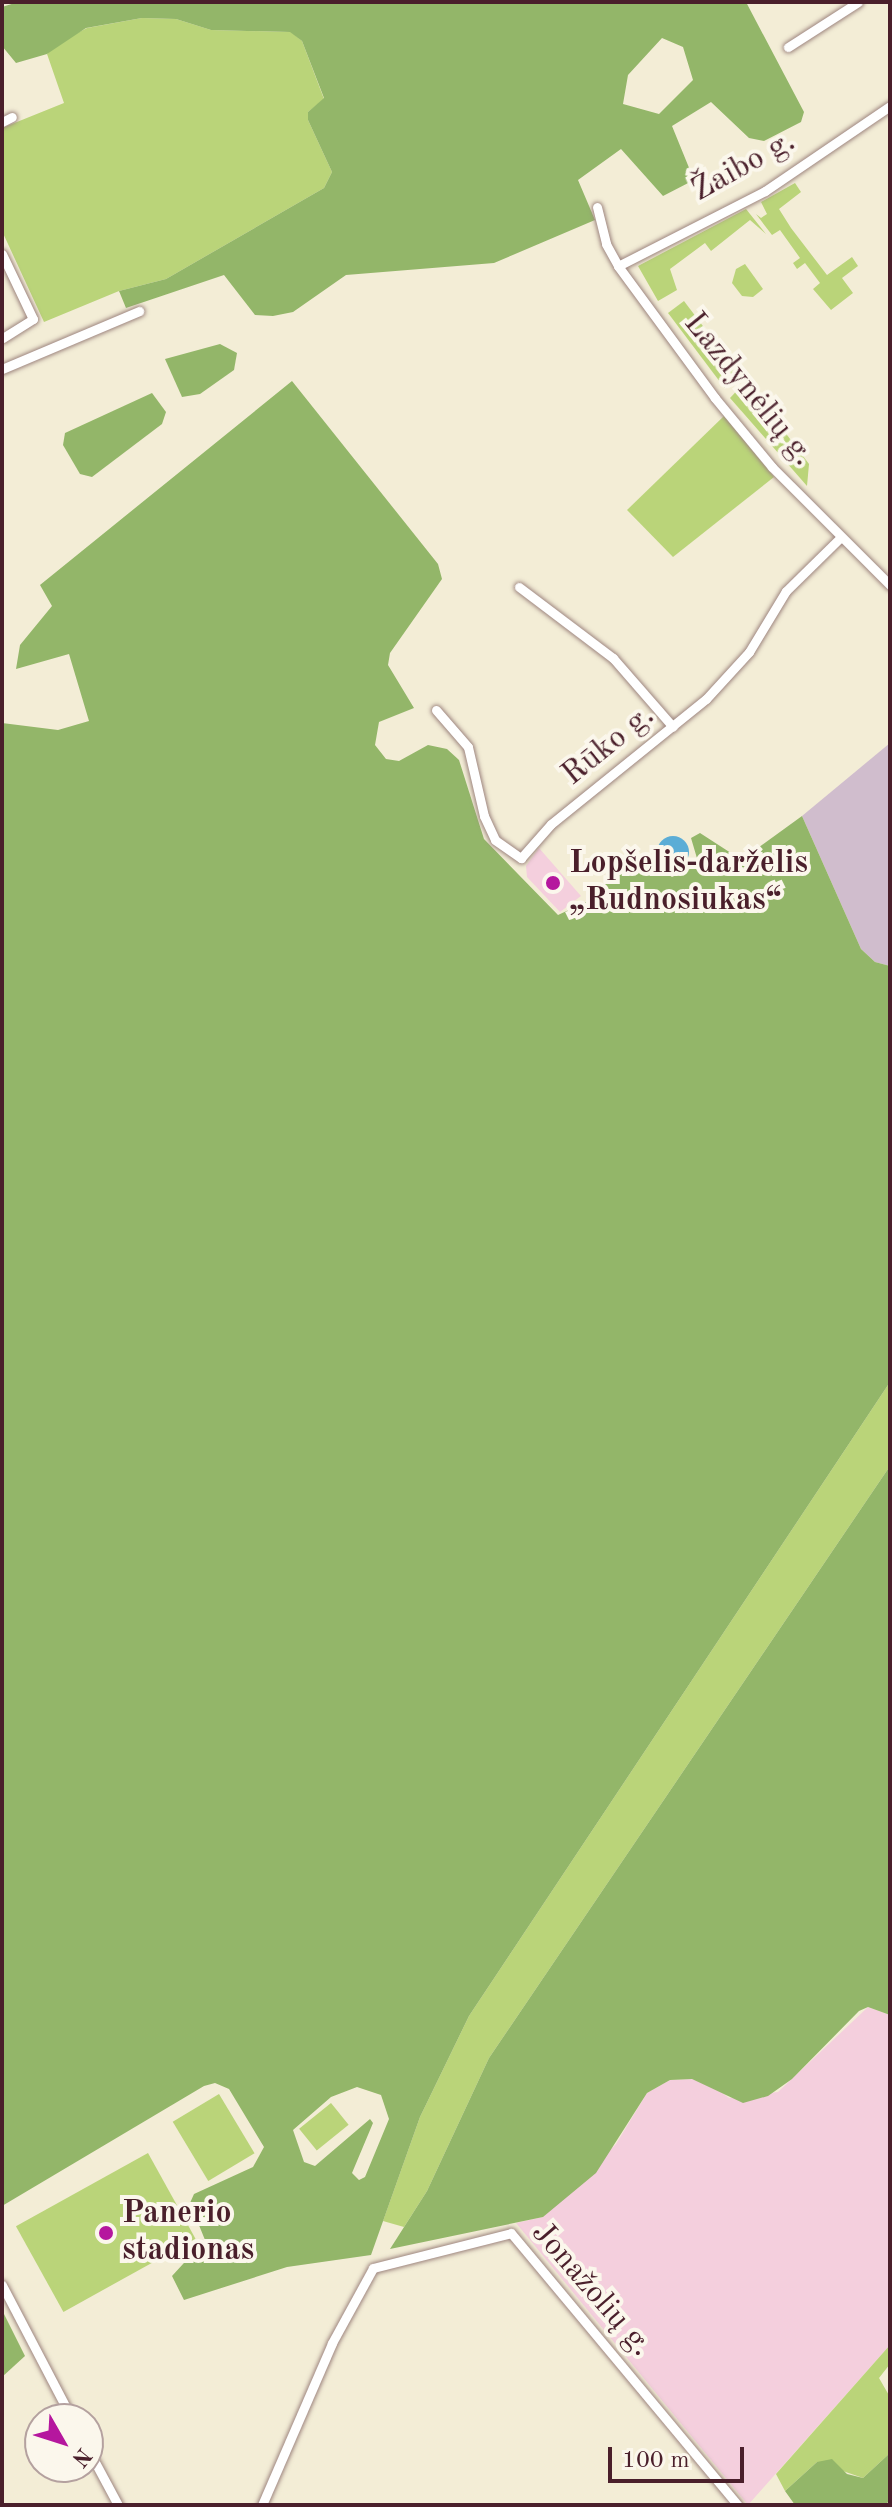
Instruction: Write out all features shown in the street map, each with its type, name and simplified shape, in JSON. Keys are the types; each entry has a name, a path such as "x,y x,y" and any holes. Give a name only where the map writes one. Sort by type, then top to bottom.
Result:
{"street":[{"path":"788,47 858,2"},
{"name":"Žaibo g.","path":"618,266 765,191 890,106"},
{"path":"2,122 12,117"},
{"name":"Lazdynėlių g.","path":"597,207 606,244 618,266 715,398 841,537 890,585"},
{"path":"2,254 33,319 2,338"},
{"path":"2,369 139,311"},
{"name":"Rūko g.","path":"436,710 468,747 484,816 495,840 521,858 551,824 673,727 735,669 786,591 841,537"},
{"path":"519,587 613,658 673,727"},
{"name":"Jonažolių g.","path":"262,2505 332,2343 373,2268 511,2233 738,2505"},
{"path":"2,2285 64,2403"},
{"path":"104,2479 118,2505"}],"shaded area":[{"path":"890,743 890,966 875,962 861,949 802,816"},
{"name":"Lopšelis-darželis „Rudnosiukas“","path":"539,848 581,896 560,912 527,877 526,866"},
{"path":"868,2007 890,2015 890,2345 748,2505 516,2223 543,2217 616,2144 647,2093 670,2080 692,2079 709,2083 729,2098 778,2092"}],"green space":[{"path":"18,2 746,2 804,112 801,122 764,141 749,138 711,102 672,126 694,180 663,196 621,149 578,180 595,220 494,263 346,275 293,312 273,316 255,315 224,275 126,308 119,291 166,279 324,188 332,172 308,120 308,112 324,98 302,41 290,32 211,30 176,19 142,18 86,28 47,54 16,63 2,46 2,7","holes":["662,38 683,47 693,80 659,114 623,104 628,75"]},
{"path":"142,18 176,19 211,30 291,32 302,41 324,99 308,112 308,120 332,172 324,188 166,279 119,291 44,322 2,231 2,128 64,103 47,54 56,44 87,28"},
{"path":"795,183 801,192 779,209 791,228 827,275 852,257 858,266 842,278 853,293 831,310 813,289 820,283 805,263 797,269 793,263 800,258 780,230 772,235 756,214 761,218 767,214 761,202"},
{"path":"746,209 766,234 750,220 711,251 705,243 670,269 677,290 658,301 638,266"},
{"path":"745,264 763,289 753,297 742,296 732,283 736,269"},
{"path":"684,301 741,376 725,388 668,313"},
{"path":"220,344 237,353 234,370 200,394 182,397 165,359"},
{"path":"292,381 438,564 442,579 390,653 388,665 414,708 379,722 375,745 386,759 399,761 428,745 447,749 459,760 484,839 558,915 588,901 614,872 653,864 672,877 699,865 691,838 700,833 734,855 751,853 802,816 861,949 875,962 890,966 890,1382 469,2016 420,2117 371,2255 287,2267 184,2300 172,2276 205,2240 190,2203 194,2194 253,2167 264,2147 229,2089 215,2083 204,2086 2,2206 2,723 58,730 89,721 69,654 16,669 20,645 52,606 40,585","holes":["357,2087 381,2095 389,2119 365,2177 359,2180 352,2173 373,2123 370,2119 315,2166 304,2162 293,2130 331,2097"]},
{"path":"746,381 809,464 807,486 730,398"},
{"path":"152,393 166,412 162,424 92,477 80,474 63,445 65,433"},
{"path":"724,416 774,477 673,557 627,510"},
{"path":"890,1382 890,1466 489,2058 427,2191 404,2227 383,2221 420,2117 469,2016"},
{"path":"890,1466 890,2015 868,2007 859,2011 792,2079 768,2096 743,2103 692,2079 670,2080 647,2093 596,2173 543,2217 390,2249 427,2191 489,2058"},
{"path":"219,2094 255,2153 208,2181 173,2122"},
{"path":"331,2103 349,2125 317,2151 299,2129"},
{"name":"Panerio stadionas","path":"148,2153 196,2239 63,2312 16,2226"},
{"path":"2,2310 25,2356 2,2377"},
{"path":"890,2345 890,2364 879,2378 890,2397 890,2453 863,2478 817,2462 785,2491 776,2474"},
{"path":"890,2453 890,2501 884,2505 795,2505 785,2491 817,2462 832,2459 847,2474 863,2478"}],"water":[{"path":"673,836 684,841 689,852 684,863 673,868 662,863 657,852 662,841"}],"place":[{"name":"Lopšelis-darželis „Rudnosiukas“","path":"553,883"},
{"name":"Panerio stadionas","path":"106,2233"}]}
